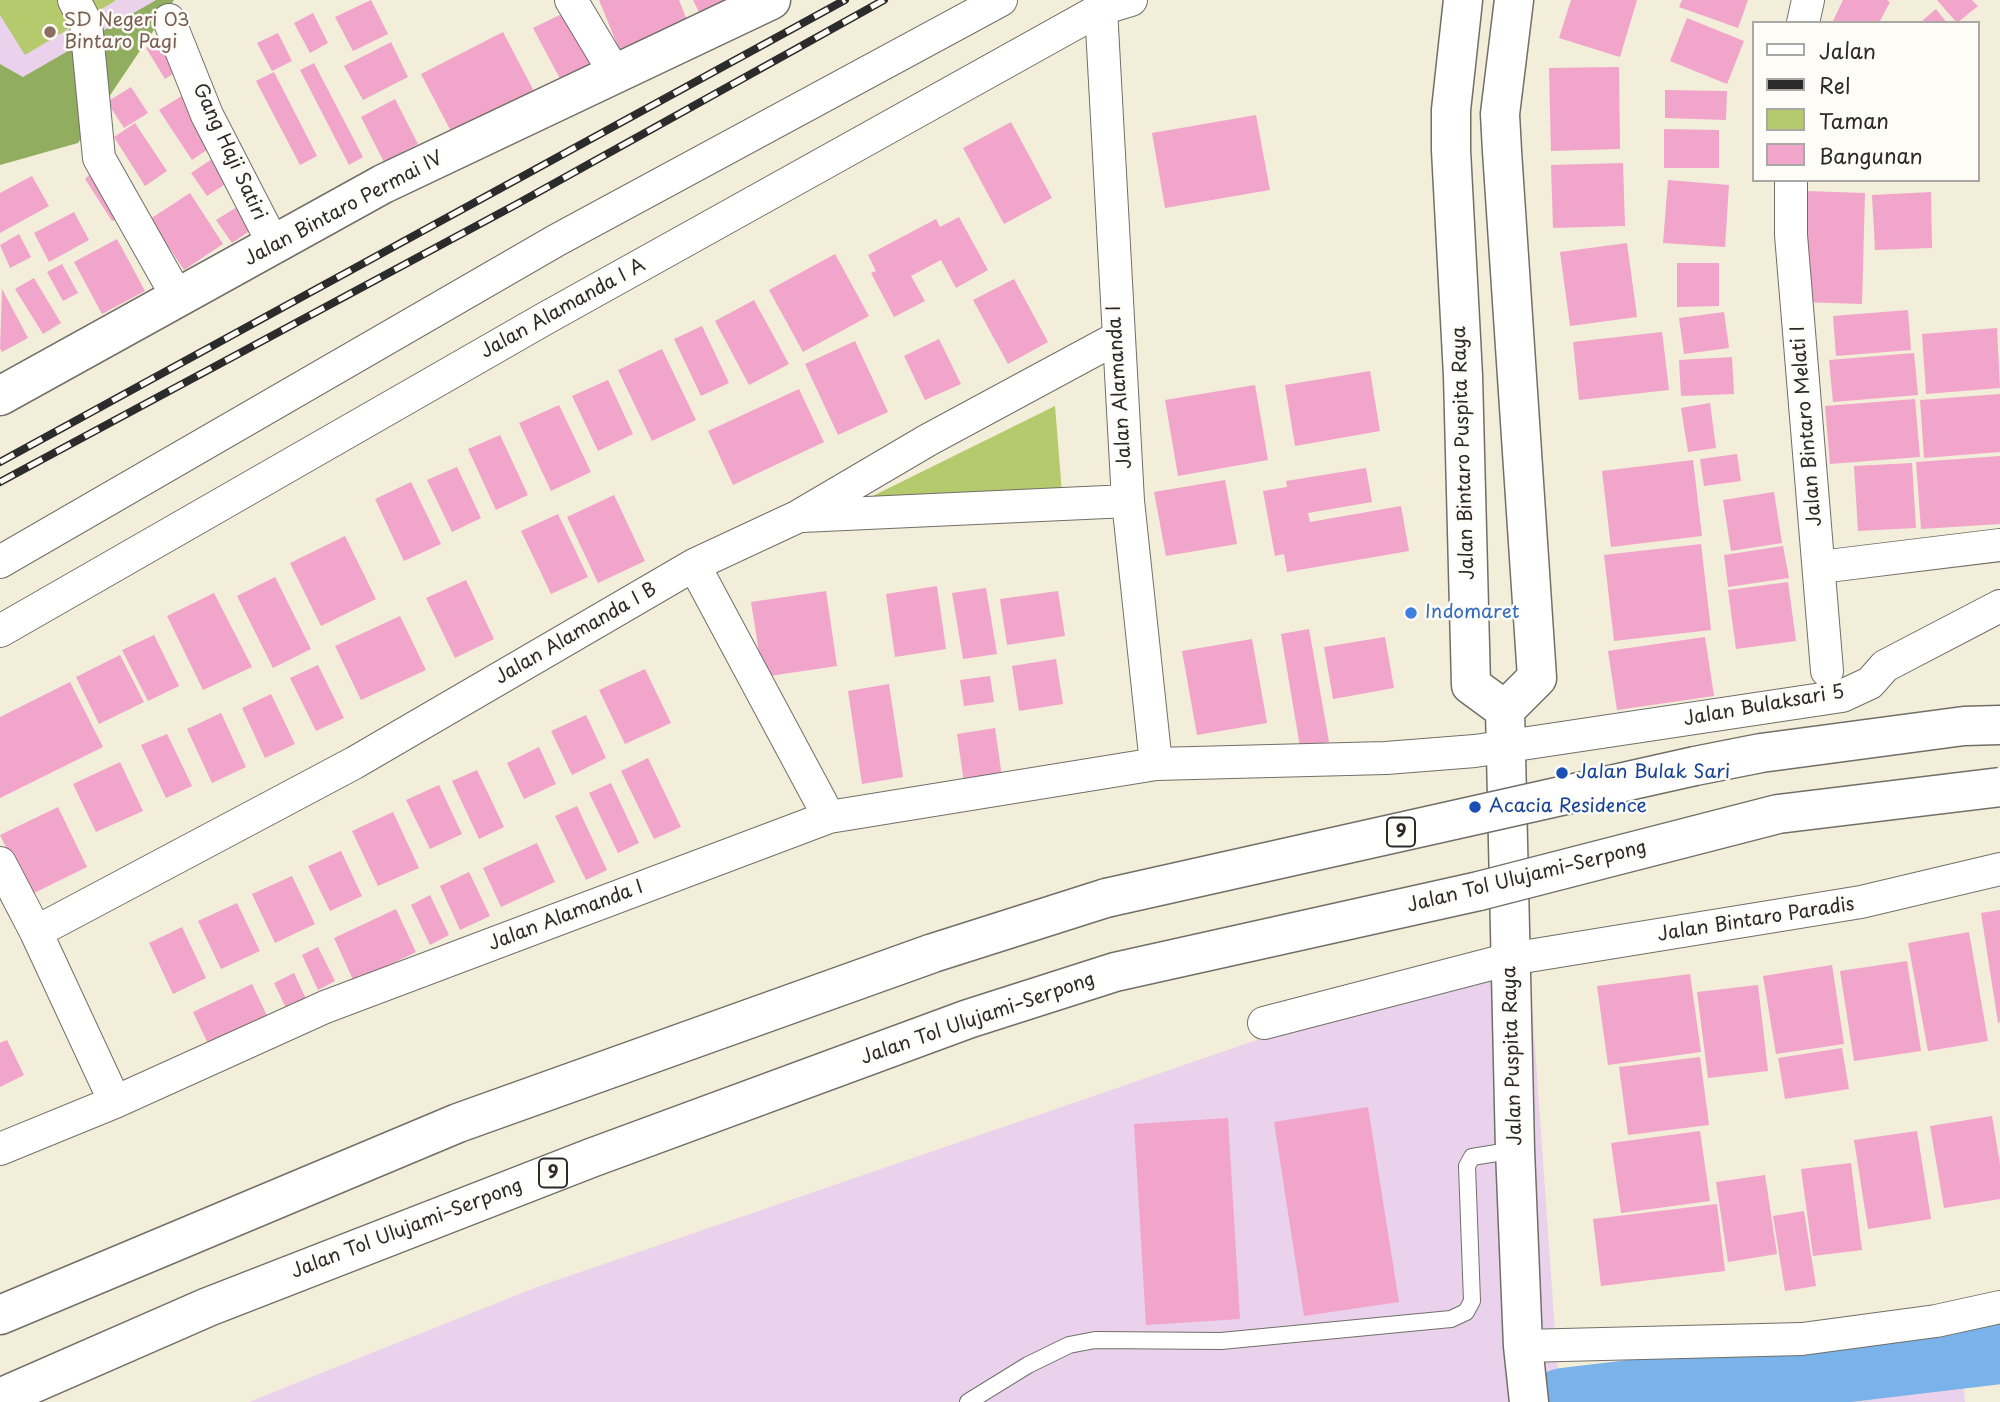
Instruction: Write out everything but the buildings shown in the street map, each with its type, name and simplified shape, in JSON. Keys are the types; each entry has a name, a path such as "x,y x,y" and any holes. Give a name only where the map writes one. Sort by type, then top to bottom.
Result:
{"main road":[{"name":"Jalan Bintaro Permai IV","path":"0,396 383,184 771,0"},
{"name":"Jalan Bintaro Puspita Raya","path":"1463,0 1451,110 1451,150 1463,376 1471,685 1505,729"},
{"path":"1505,729 1537,678 1500,114 1514,0"},
{"name":"9","path":"0,1315 458,1123 920,957 1106,898 1695,766 1964,726 2000,725"},
{"name":"Jalan Puspita Raya","path":"1505,729 1523,1354 1529,1402"},
{"name":"Jalan Tol Ulujami–Serpong","path":"0,1398 208,1307 591,1158 968,1019 1115,972 1479,891 1778,814 2000,787"}],"street":[{"path":"75,0 86,23 99,158 178,299"},
{"path":"570,0 616,75"},
{"path":"0,562 557,240 1001,0"},
{"name":"Jalan Alamanda I A","path":"0,631 546,318 1101,9 1131,0"},
{"path":"1803,21 1808,0"},
{"name":"Jalan Alamanda I","path":"1101,9 1128,501 1156,764"},
{"name":"Gang Haji Satiri","path":"169,20 207,115 274,245"},
{"name":"Jalan Bintaro Melati I","path":"1791,182 1791,235 1827,671"},
{"name":"Jalan Alamanda I B","path":"36,932 354,763 694,565 797,517 928,440 1117,338"},
{"path":"797,517 1128,501"},
{"path":"1820,566 2000,545"},
{"path":"694,565 829,817"},
{"name":"Jalan Bulaksari 5","path":"1505,729 1842,696 1870,683 1885,666 2000,606"},
{"name":"Jalan Alamanda I","path":"0,1149 115,1102 325,1007 829,817 1156,764 1386,758 1505,729"},
{"path":"0,863 36,932 115,1102"},
{"name":"Jalan Bintaro Paradis","path":"1264,1023 1510,959 1861,902 2000,869"},
{"path":"1523,1354 1802,1339 1936,1321 2000,1307"}],"lane":[{"path":"968,1402 976,1395 1069,1345 1095,1339 1221,1341 1451,1319 1466,1312 1472,1301 1467,1166 1472,1157 1516,1150"}],"shaded area":[{"name":"SD Negeri 03 Bintaro Pagi","path":"0,0 156,0 23,77 0,64"},
{"path":"1528,947 1558,1375 1961,1346 1965,1402 249,1402 537,1287"}],"green space":[{"path":"0,0 115,1 25,55 0,15"},
{"path":"156,0 174,0 78,143 0,165 0,64 23,77"},
{"path":"1055,406 1064,518 814,525"}],"waterway":[{"path":"1563,1402 2000,1350"}],"railway":[{"path":"0,462 845,0"},
{"path":"0,482 517,204 884,0"}],"place":[{"name":"SD Negeri 03 Bintaro Pagi","path":"50,32"},
{"name":"Indomaret","path":"1411,613"},
{"name":"Jalan Bulak Sari","path":"1562,773"},
{"name":"Acacia Residence","path":"1475,807"}]}
